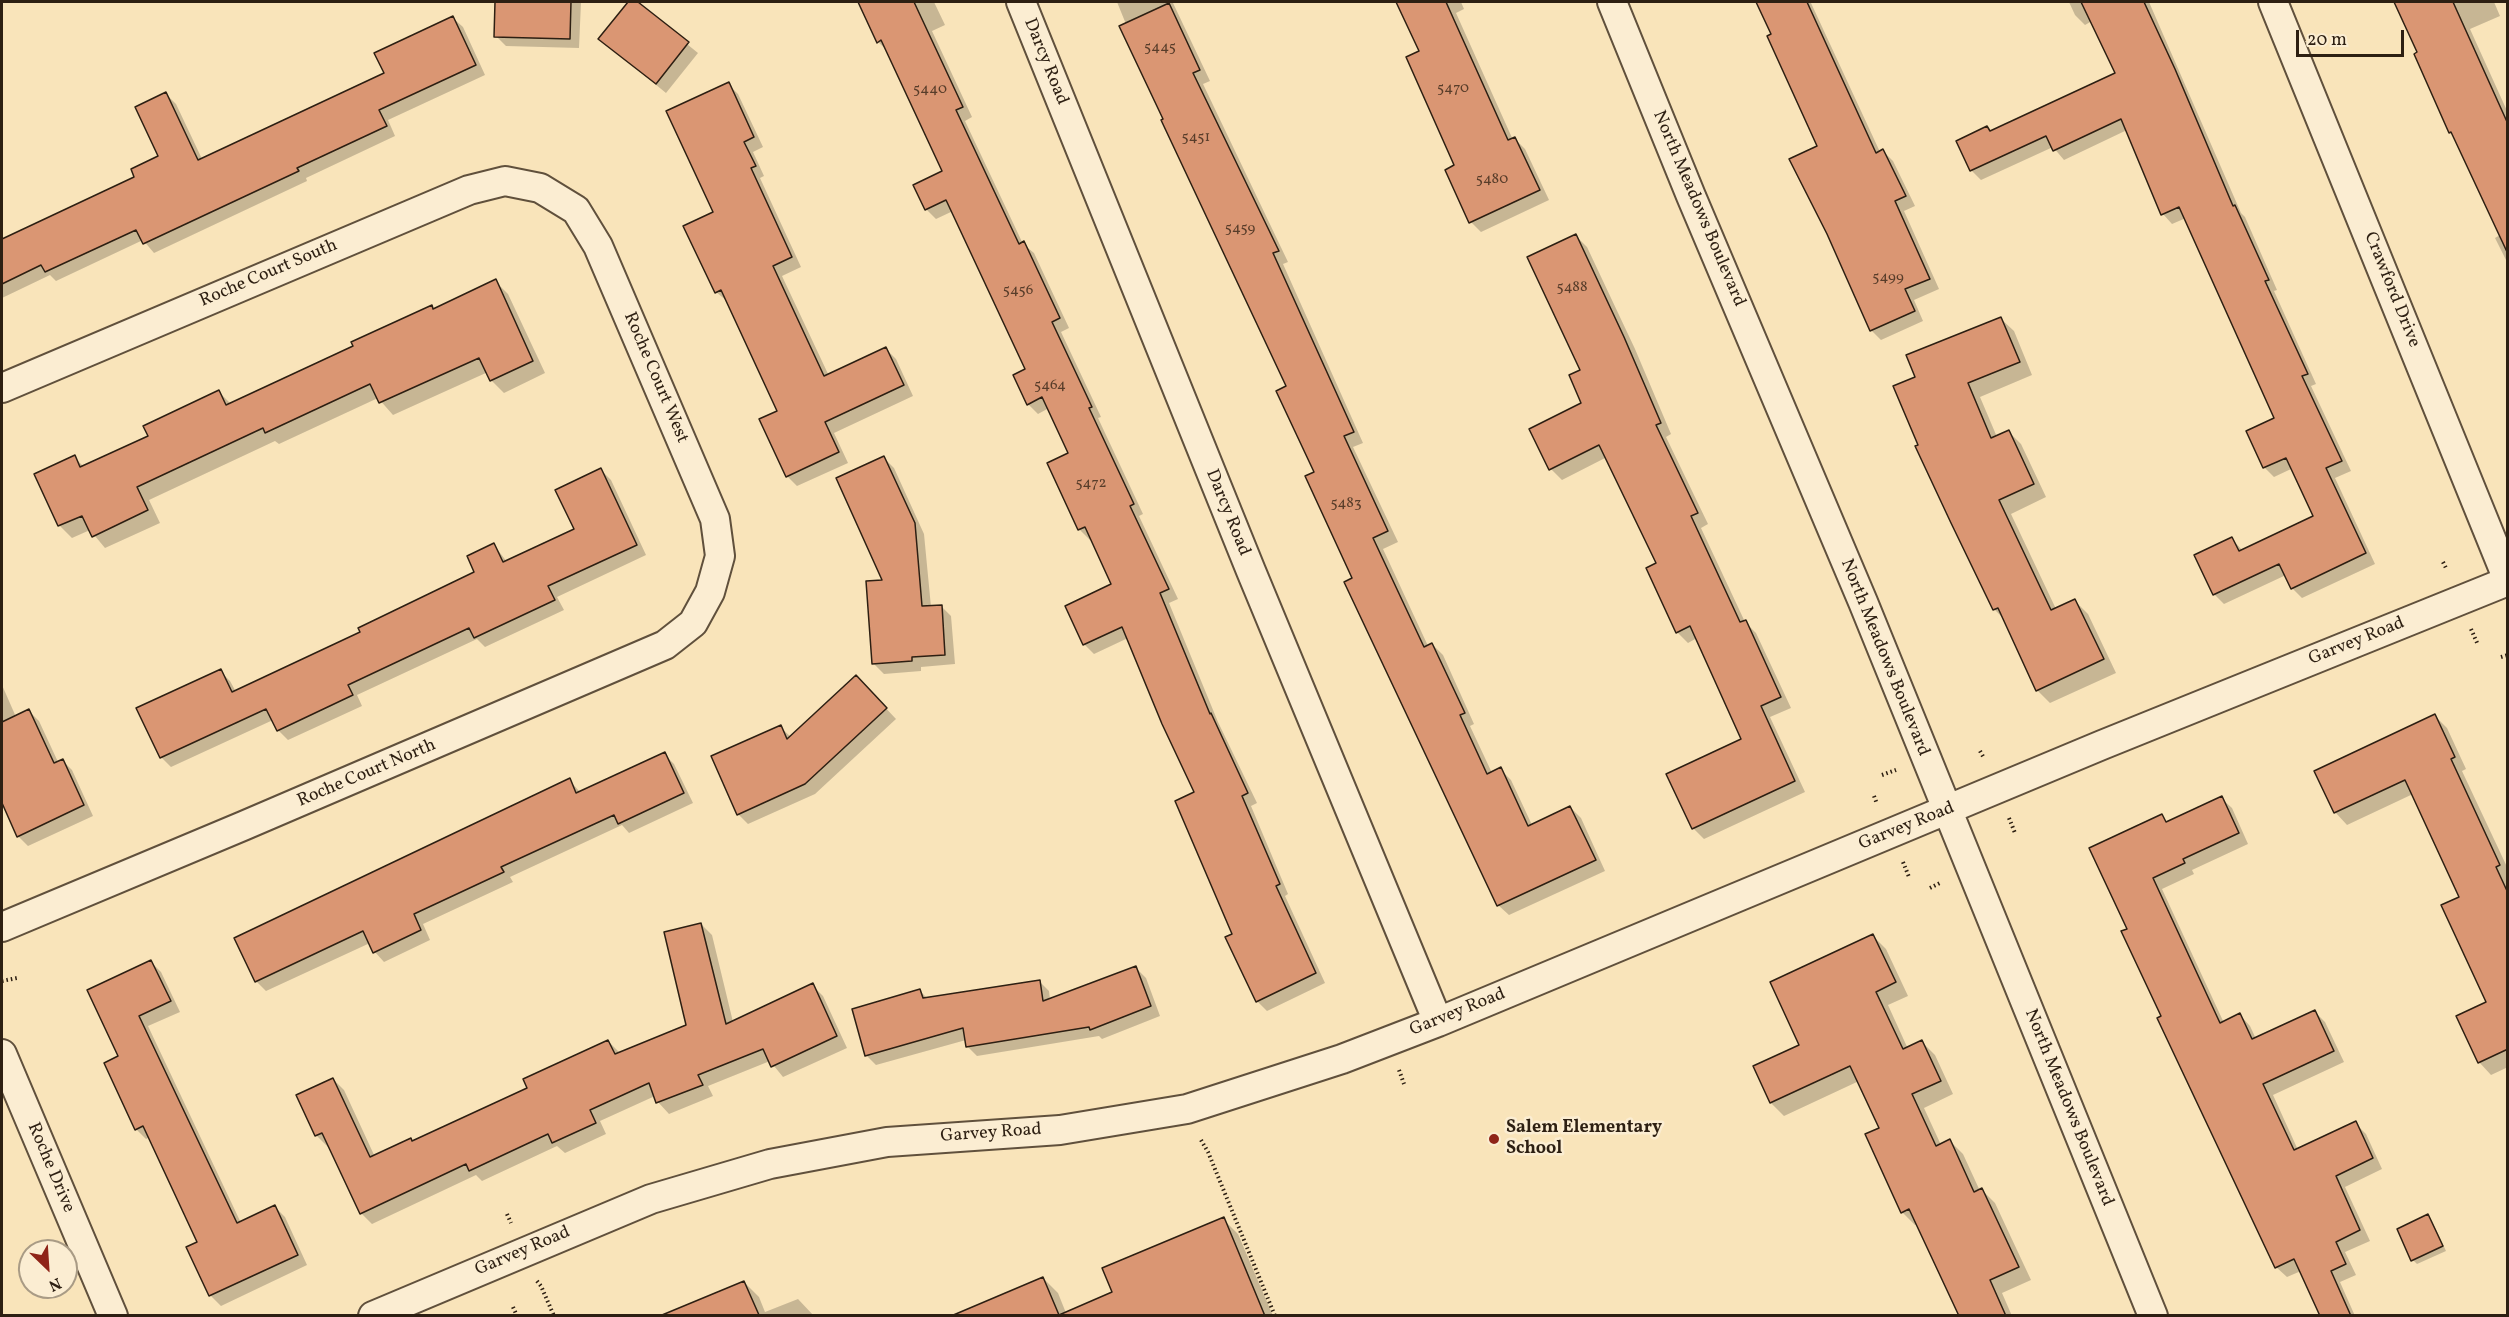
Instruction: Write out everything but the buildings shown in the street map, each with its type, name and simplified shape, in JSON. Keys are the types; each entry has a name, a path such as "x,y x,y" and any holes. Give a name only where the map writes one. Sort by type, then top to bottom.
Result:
{"street":[{"name":"Darcy Road","path":"1021,2 1251,571 1438,1022"},
{"name":"North Meadows Boulevard","path":"1612,2 1863,602 2153,1316"},
{"name":"Crawford Drive","path":"2273,2 2508,581"},
{"name":"Roche Court South","path":"2,388 469,190 505,181 540,188"},
{"name":"Roche Court West","path":"540,188 576,210 598,246 651,366 715,519 720,556 710,592"},
{"name":"Garvey Road","path":"373,1316 651,1199 770,1164 887,1142 1060,1130 1187,1109 1342,1059 1438,1022 2102,745 2508,581"},
{"name":"Roche Court North","path":"2,927 665,645 693,623 710,592"},
{"name":"Roche Drive","path":"2,1054 113,1316"}],"path":[{"path":"2469,623 2478,645"},
{"path":"2501,657 2508,655"},
{"path":"1882,775 1902,767"},
{"path":"2006,812 2014,833"},
{"path":"1900,856 1909,878"},
{"path":"2,981 17,978"},
{"path":"1187,1109 1195,1131 1209,1152 1275,1316"},
{"path":"541,1286 554,1316"},
{"path":"513,1307 517,1316"}],"place":[{"name":"Salem Elementary School","path":"1494,1139"}]}
